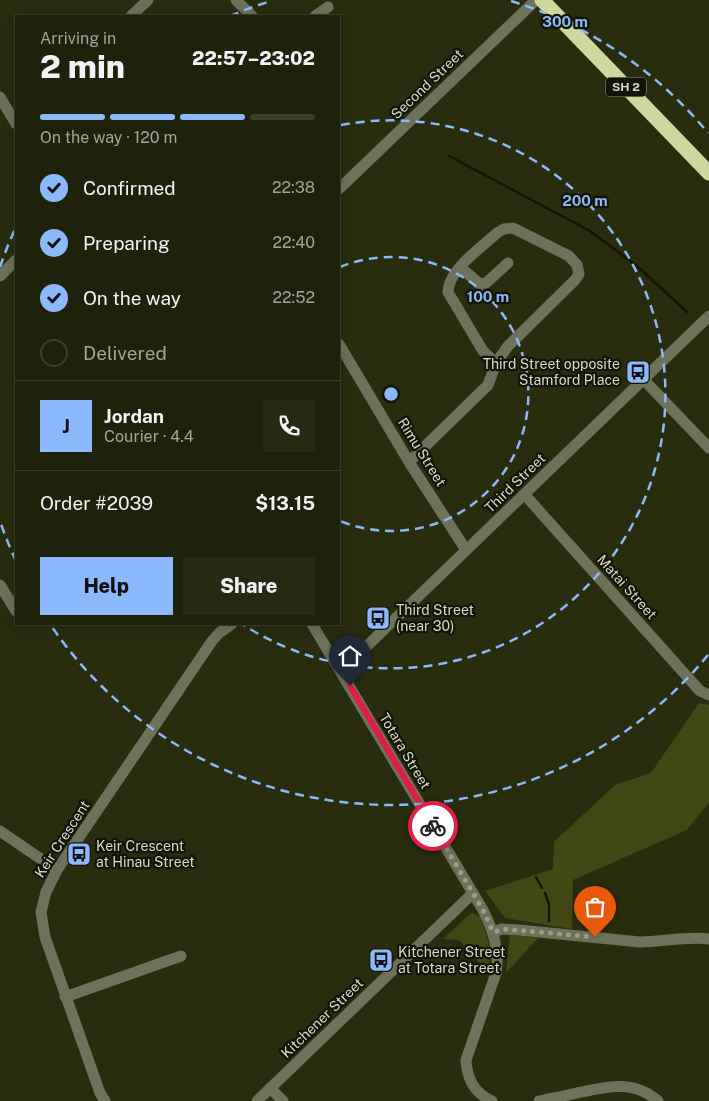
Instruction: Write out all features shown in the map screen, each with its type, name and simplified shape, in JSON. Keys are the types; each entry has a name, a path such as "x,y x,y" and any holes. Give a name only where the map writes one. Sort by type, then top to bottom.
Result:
{"highway":[{"name":"SH 2","path":"542,0 709,173"}],"street":[{"path":"132,15 148,0"},
{"path":"236,0 251,15"},
{"name":"Second Street","path":"340,188 536,0"},
{"path":"317,15 328,7"},
{"path":"0,97 15,122"},
{"path":"409,462 488,386 496,362 508,346 579,274 577,264 569,256 514,228 497,232 460,267 452,276 448,285 448,292 483,351 496,362"},
{"path":"0,276 15,261"},
{"path":"460,267 480,284 486,283 508,263"},
{"name":"Third Street","path":"340,671 709,316"},
{"name":"Rimu Street","path":"340,346 409,462 466,550"},
{"path":"643,379 709,448"},
{"name":"Matai Street","path":"525,495 700,691 709,695"},
{"path":"0,585 15,609"},
{"name":"Keir Crescent","path":"105,1101 100,1093 45,937 41,912 46,892 57,870 212,641 231,625"},
{"name":"Totara Street","path":"313,625 483,910 493,932 497,952 496,973 466,1060 466,1072 473,1087 478,1093 492,1101"},
{"path":"0,831 57,870"},
{"name":"Kitchener Street","path":"257,1101 472,894"},
{"path":"493,932 502,929 519,930 640,942 695,938 709,939"},
{"path":"65,997 181,956"},
{"path":"539,1101 575,1098 604,1087 626,1086 644,1092 658,1101"},
{"path":"270,1088 283,1101"}],"green space":[{"path":"699,703 709,705 709,802 687,830 573,880 572,929 505,918 485,891 553,869 554,842 615,785 651,773"},
{"path":"471,913 480,917 488,939 490,951 489,974 459,940 443,939"},
{"path":"510,935 538,938 506,973"}],"waterway":[{"path":"449,156 590,231 637,266 687,312"},
{"path":"536,877 542,888"},
{"path":"545,893 549,904 549,921"}],"way so far":[{"path":"433,826 483,910 493,932 504,929 595,937"}],"place":[{"name":"Third Street opposite Stamford Place","path":"638,372"},
{"name":"Third Street (near 30)","path":"378,618"},
{"name":"Keir Crescent at Hinau Street","path":"79,854"},
{"name":"Kitchener Street at Totara Street","path":"381,960"}],"route":[{"path":"350,686 433,826"}]}
